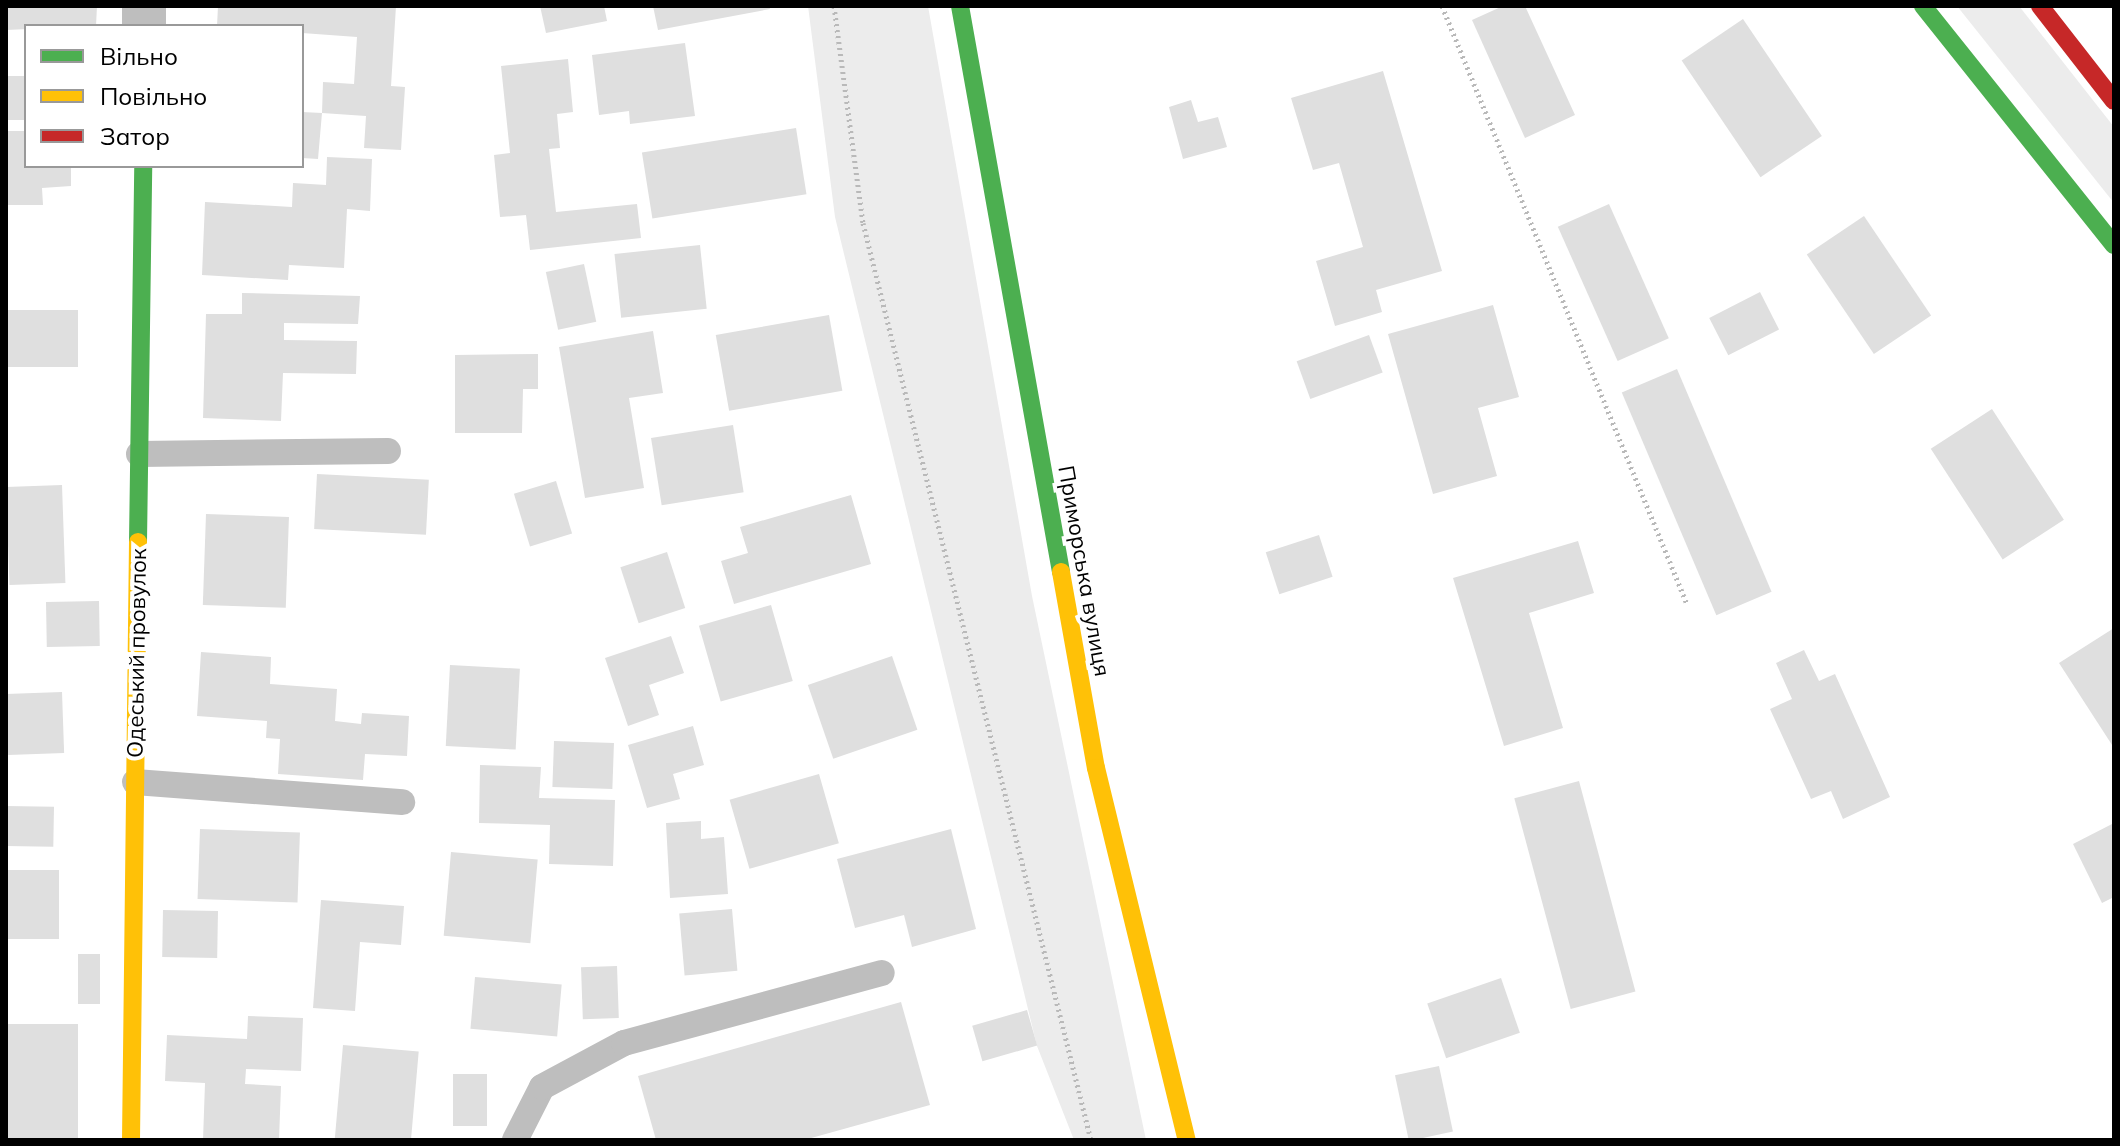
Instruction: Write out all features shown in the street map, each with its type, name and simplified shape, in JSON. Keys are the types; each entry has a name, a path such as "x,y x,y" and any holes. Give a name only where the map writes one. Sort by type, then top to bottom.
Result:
{"street":[{"name":"Приморська вулиця","path":"960,6 1096,768 1187,1140"},
{"path":"1923,6 2114,245"},
{"path":"2040,6 2114,101"},
{"name":"Одеський провулок","path":"131,1140 143,168"}],"lane":[{"path":"139,454 388,451"},
{"path":"135,782 402,802"},
{"path":"515,1140 542,1087 624,1043 882,973"}],"path":[{"path":"834,6 863,223 1091,1140"},
{"path":"1442,6 1687,604"}],"shaded area":[{"path":"808,6 928,6 1032,596 1146,1140 1074,1140 1037,1046 835,217"},
{"path":"1957,6 2019,6 2114,127 2114,203"}],"building":[{"path":"6,6 97,6 96,24 24,24 24,29 6,30"},
{"path":"218,6 396,6 391,86 405,87 401,150 364,148 366,116 322,113 323,82 354,84 357,37 304,33 304,24 217,24"},
{"path":"540,6 604,6 607,21 546,33"},
{"path":"653,6 769,6 770,9 658,30"},
{"path":"1503,6 1525,6 1575,115 1525,138 1472,20"},
{"path":"1743,19 1822,136 1760,177 1682,60"},
{"path":"685,43 695,116 630,124 629,111 599,115 592,55"},
{"path":"568,59 573,112 557,114 560,148 549,149 556,212 637,204 641,238 530,250 526,215 500,217 494,155 510,153 501,66"},
{"path":"1383,71 1442,271 1376,290 1382,312 1335,326 1316,261 1363,247 1339,163 1313,170 1291,98"},
{"path":"6,76 24,76 24,120 6,120"},
{"path":"1191,100 1198,122 1218,117 1227,147 1183,159 1169,107"},
{"path":"304,112 322,113 318,159 304,158"},
{"path":"796,128 806,194 652,219 642,152"},
{"path":"6,131 24,131 24,168 71,168 71,186 42,188 43,205 6,205"},
{"path":"327,157 372,159 370,211 347,209 344,268 289,265 288,280 202,275 205,202 292,207 293,183 326,185"},
{"path":"1609,204 1669,338 1618,361 1558,227"},
{"path":"1864,216 1931,315 1874,354 1807,255"},
{"path":"700,245 707,309 621,318 614,254"},
{"path":"584,264 596,322 558,330 546,272"},
{"path":"1760,292 1779,329 1728,355 1709,318"},
{"path":"242,293 360,296 358,324 284,323 284,340 357,341 356,374 283,373 281,421 203,418 206,314 242,314"},
{"path":"1493,305 1519,397 1478,408 1497,476 1433,494 1388,334"},
{"path":"6,310 78,310 78,367 6,367"},
{"path":"829,315 842,391 729,411 716,335"},
{"path":"653,331 663,393 629,398 644,488 585,498 559,347"},
{"path":"1369,335 1383,373 1310,399 1297,361"},
{"path":"538,354 538,389 523,389 522,433 455,433 455,355"},
{"path":"1677,369 1772,592 1716,615 1622,392"},
{"path":"1992,409 2064,520 2003,559 1931,449"},
{"path":"733,425 744,492 662,505 651,438"},
{"path":"317,474 429,480 426,535 314,529"},
{"path":"556,481 572,534 530,546 514,494"},
{"path":"62,485 65,583 9,585 6,487"},
{"path":"851,495 871,564 734,604 721,561 748,553 740,527"},
{"path":"206,514 289,517 286,608 203,605"},
{"path":"1319,535 1333,577 1279,594 1266,552"},
{"path":"1578,541 1594,593 1529,613 1563,728 1504,746 1453,578"},
{"path":"667,552 685,608 639,623 620,567"},
{"path":"99,601 100,646 47,647 46,602"},
{"path":"771,605 793,681 721,702 699,626"},
{"path":"2114,628 2114,748 2059,663"},
{"path":"671,636 684,673 649,685 659,715 628,726 605,658"},
{"path":"1804,650 1819,681 1835,674 1890,797 1843,819 1831,791 1811,799 1770,709 1792,699 1776,663"},
{"path":"201,652 271,657 270,684 337,689 335,721 361,724 362,713 409,716 407,756 365,754 363,780 278,774 280,739 266,738 267,721 197,716"},
{"path":"892,656 917,730 833,759 808,685"},
{"path":"450,665 520,669 516,750 446,746"},
{"path":"62,692 64,753 8,755 6,694"},
{"path":"693,726 704,765 673,774 680,799 647,808 628,745"},
{"path":"554,741 614,743 612,789 552,787"},
{"path":"480,765 541,767 539,798 615,800 613,866 549,864 550,825 479,823"},
{"path":"819,774 839,843 749,869 730,800"},
{"path":"1579,781 1635,992 1571,1009 1514,798"},
{"path":"6,806 54,807 53,847 6,846"},
{"path":"701,821 701,839 724,837 728,894 670,898 666,823"},
{"path":"2114,823 2114,897 2102,903 2073,844"},
{"path":"200,829 300,832 297,902 198,899"},
{"path":"951,829 976,929 912,947 904,915 855,928 837,859"},
{"path":"451,852 538,860 530,943 444,936"},
{"path":"6,870 59,870 59,939 6,939"},
{"path":"321,900 404,906 401,945 360,942 355,1011 313,1008"},
{"path":"732,909 737,971 685,975 679,914"},
{"path":"163,910 218,911 217,958 162,957"},
{"path":"78,954 100,954 100,1004 78,1004"},
{"path":"617,966 619,1018 583,1019 581,967"},
{"path":"475,977 562,985 557,1036 470,1029"},
{"path":"1501,978 1520,1033 1446,1058 1427,1003"},
{"path":"901,1002 930,1105 804,1140 656,1140 638,1076"},
{"path":"1027,1010 1037,1046 982,1061 972,1026"},
{"path":"248,1016 303,1018 301,1071 246,1069 245,1084 281,1086 279,1140 203,1140 205,1083 165,1081 167,1035 247,1039"},
{"path":"6,1024 78,1024 78,1140 6,1140"},
{"path":"343,1045 419,1052 411,1140 335,1140"},
{"path":"1439,1066 1453,1132 1409,1140 1395,1075"},
{"path":"453,1074 487,1074 487,1126 453,1126"}],"traffic: fast":[{"path":"960,6 1061,572"},
{"path":"1923,6 2114,245"},
{"path":"138,542 143,168"}],"traffic: slow":[{"path":"131,1140 138,542"},
{"path":"1061,572 1096,768 1187,1140"}],"traffic: jam":[{"path":"2040,6 2114,101"}]}
